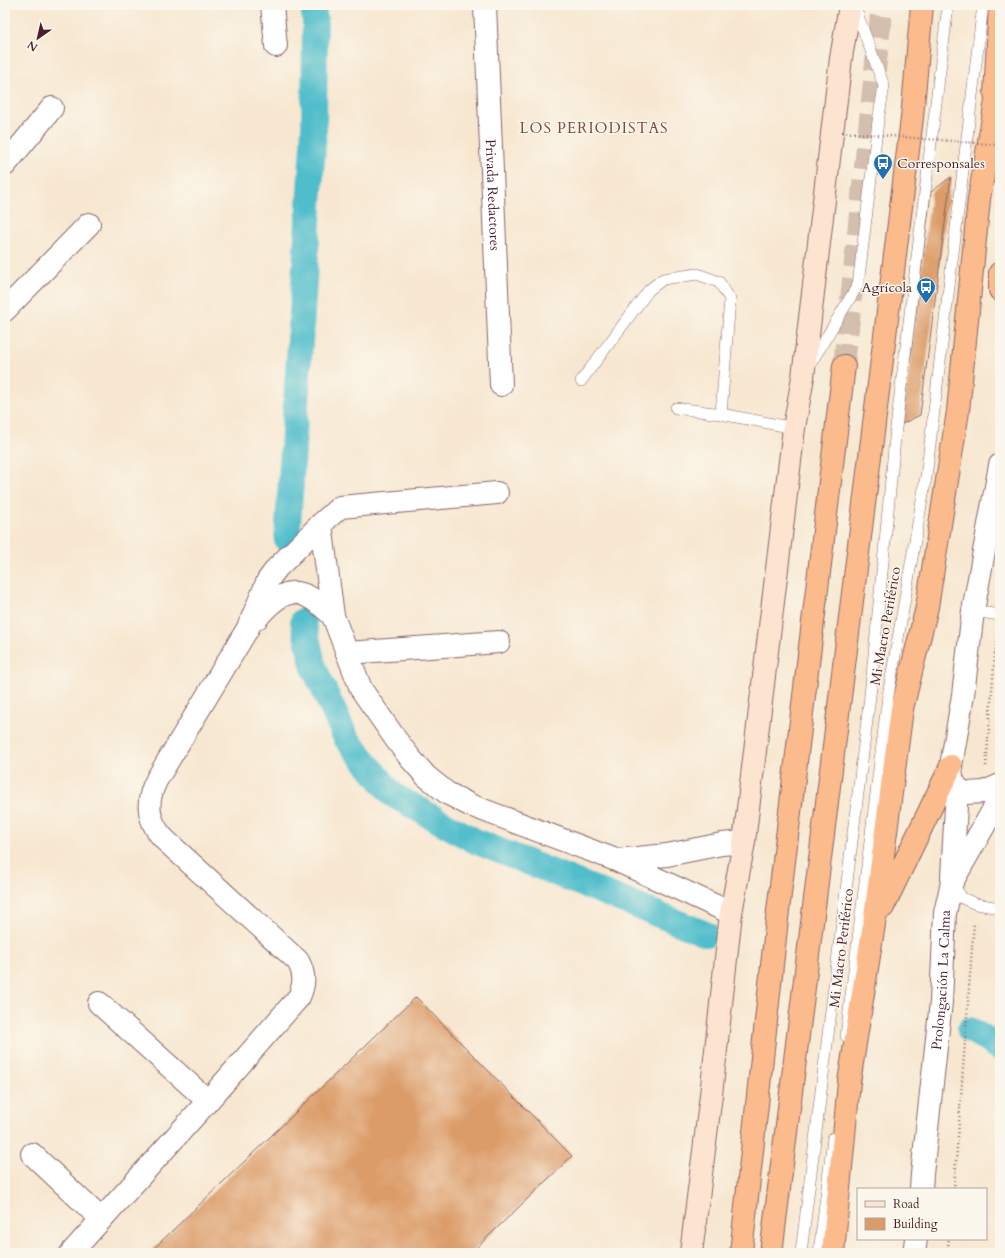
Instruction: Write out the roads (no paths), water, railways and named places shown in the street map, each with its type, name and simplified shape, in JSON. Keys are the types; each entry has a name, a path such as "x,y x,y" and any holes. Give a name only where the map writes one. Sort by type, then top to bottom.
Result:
{"highway":[{"path":"771,1253 912,118 922,5"},
{"path":"997,122 1000,5"},
{"path":"833,1253 849,1082 874,924 902,709 927,606 958,411 979,199 997,122 1000,78"},
{"path":"1000,273 1000,290"},
{"path":"741,1253 777,918 844,366"},
{"path":"874,924 951,766"}],"street":[{"path":"272,5 276,46"},
{"name":"Privada Redactores","path":"484,5 501,385"},
{"path":"691,1253 711,1095 731,914 744,842 794,428 803,377 841,58 850,5"},
{"path":"5,165 52,108"},
{"path":"5,310 89,224"},
{"path":"952,882 957,788 952,778 951,766 964,695 973,611 1000,465"},
{"path":"72,1253 299,997 303,988 304,978 298,961 157,832 149,809 152,788 248,628 268,580 277,568 340,507 497,493"},
{"path":"321,524 333,616 361,689 397,741 426,776 447,793 470,805 616,860 731,914"},
{"path":"248,628 269,604 279,597 290,594 303,593 319,602 333,616"},
{"path":"347,653 499,642"},
{"path":"957,788 966,793 976,793 984,792 1000,785"},
{"name":"Prolongación La Calma","path":"921,1181 941,1002 945,913 952,882 1000,798"},
{"path":"616,860 667,855 722,844 744,842"},
{"path":"99,1003 208,1101"},
{"path":"32,1154 101,1219"},
{"path":"914,1253 916,1240"}],"lane":[{"path":"803,377 858,285 878,121 884,86 854,5"},
{"name":"Mi Macro Periférico","path":"801,1253 870,696 896,428 948,5"},
{"name":"Mi Macro Periférico","path":"819,1253 888,696 926,477 983,5"},
{"path":"581,381 649,290 663,279 697,274 719,282 730,299 721,414"},
{"path":"676,408 721,414 794,428"},
{"path":"973,611 1000,616"},
{"path":"952,882 962,898 976,904 1000,908"}],"waterway":[{"path":"287,540 314,130 315,22 313,5"},
{"path":"303,621 314,668 346,738 393,795 475,841 706,934"},
{"path":"970,1030 985,1038 1000,1049"}],"tunnel":[{"path":"844,366 882,5"}],"place":[{"name":"Corresponsales","path":"883,180"},
{"name":"Agrícola","path":"926,304"}],"district":[{"name":"LOS PERIODISTAS","path":"594,128"}]}
